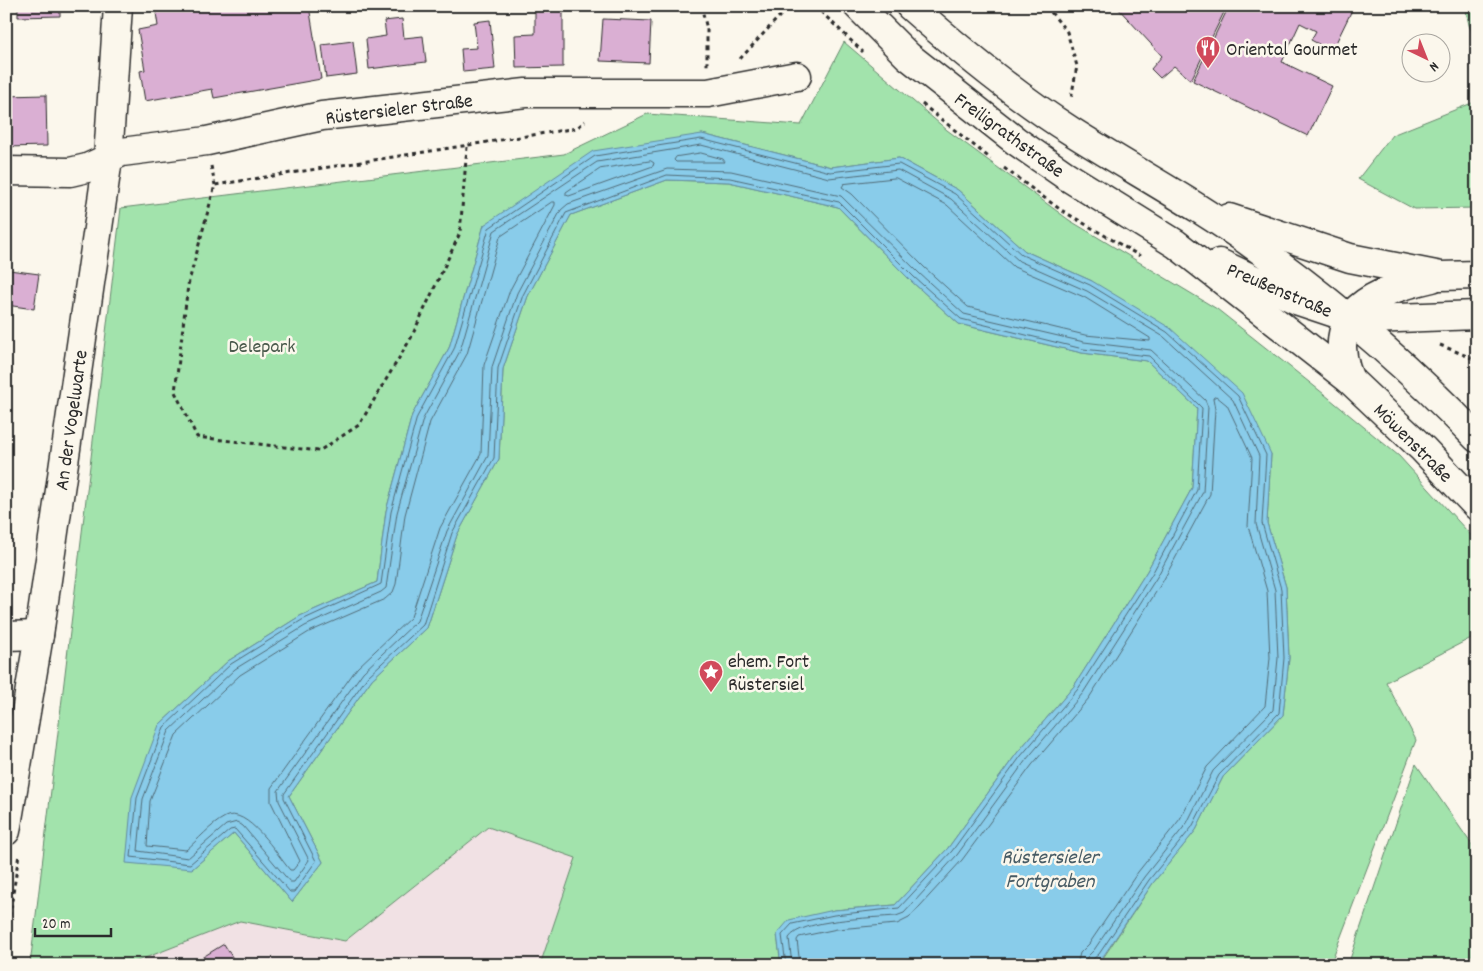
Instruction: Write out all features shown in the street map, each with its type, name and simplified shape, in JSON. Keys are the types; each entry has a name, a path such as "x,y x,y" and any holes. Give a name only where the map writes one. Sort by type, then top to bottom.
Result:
{"street":[{"name":"An der Vogelwarte","path":"6,832 39,635 108,159 118,6"},
{"name":"Freiligrathstraße","path":"858,6 908,56 1016,141 1176,244"},
{"name":"Freiligrathstraße","path":"910,6 974,61 1070,130 1200,209"},
{"name":"Rüstersieler Straße","path":"6,171 70,172 87,168 138,149 207,141 322,116 526,93 708,93 797,76"},
{"path":"1200,209 1350,258 1441,276 1477,275"},
{"path":"1200,209 1260,250 1350,318 1412,372 1477,438"},
{"name":"Preußenstraße","path":"1176,244 1299,301 1350,318 1372,319 1477,315"},
{"name":"Möwenstraße","path":"1176,244 1350,380 1423,449 1477,506"},
{"name":"Möwenstraße","path":"1350,380 1342,354 1342,340 1350,318 1365,303 1380,293 1441,276"},
{"path":"6,636 39,635"}],"path":[{"path":"701,6 707,29 708,93"},
{"path":"708,93 789,6"},
{"path":"1046,6 1067,32 1077,66 1070,105"},
{"path":"467,148 460,233 411,338 359,425 319,451 197,438 175,392 188,285 214,185 467,148 577,128 612,94"}],"shaded area":[{"path":"488,827 576,858 540,965 127,965 240,921 345,941"}],"green space":[{"path":"1465,6 1477,6 1477,45 1469,25"},
{"name":"Delepark","path":"844,42 947,130 1069,220 1217,309 1399,456 1477,542 1477,635 1386,682 1416,740 1330,965 1093,965 1103,958 1153,883 1196,830 1223,777 1283,715 1289,658 1286,587 1267,523 1271,454 1092,281 1025,251 958,190 899,158 831,167 702,134 484,225 449,348 412,415 386,511 377,582 300,616 228,661 159,725 192,869 234,833 292,902 323,862 289,796 372,679 427,628 457,535 499,459 503,369 528,296 571,215 667,180 729,182 838,207 911,281 959,324 1082,353 1147,361 1197,408 1192,488 1147,571 1074,686 1017,753 948,848 895,905 834,910 777,934 781,965 540,965 576,858 488,827 345,941 240,921 127,965 30,965 121,208 564,154 647,114 801,125"},
{"path":"1477,101 1477,208 1414,209 1358,179 1392,135"},
{"path":"1416,764 1477,852 1477,965 1348,965"}],"water":[{"name":"Rüstersieler Fortgraben","path":"702,134 831,167 899,158 958,190 1025,251 1092,281 1170,328 1242,393 1271,454 1267,523 1286,587 1289,658 1283,715 1223,777 1196,830 1153,883 1102,958 1093,965 781,965 777,934 789,920 834,910 895,905 948,848 1017,753 1074,686 1147,571 1192,488 1197,408 1147,361 1082,353 959,324 911,281 838,207 729,182 667,180 571,215 528,296 503,369 499,459 457,535 427,628 372,679 289,796 323,862 292,902 234,833 192,869 126,863 132,797 159,725 228,661 300,616 377,582 386,511 412,415 449,348 484,225 593,151"}],"building":[{"path":"18,6 60,6 60,16 18,17"},
{"path":"155,6 309,6 321,79 214,98 212,89 145,101 140,71 145,70 138,30 158,26"},
{"path":"535,6 563,6 563,67 516,68 515,35 535,34"},
{"path":"1116,6 1227,6 1191,80 1174,66 1160,78 1151,69 1162,56"},
{"path":"1229,6 1349,6 1353,8 1332,51 1311,40 1316,31 1300,23 1282,62 1332,86 1308,136 1193,81"},
{"path":"402,19 404,38 423,36 426,62 369,69 366,39 386,36 384,21"},
{"path":"603,19 651,21 649,63 600,61"},
{"path":"490,20 495,69 463,72 461,49 477,48 474,22"},
{"path":"353,41 357,74 326,78 322,45"},
{"path":"46,95 47,146 6,147 6,96"},
{"path":"9,270 39,274 34,309 6,305"},
{"path":"224,944 237,965 190,965"}],"place":[{"name":"Oriental Gourmet","path":"1208,69"},
{"name":"ehem. Fort Rüstersiel","path":"711,693"}]}
